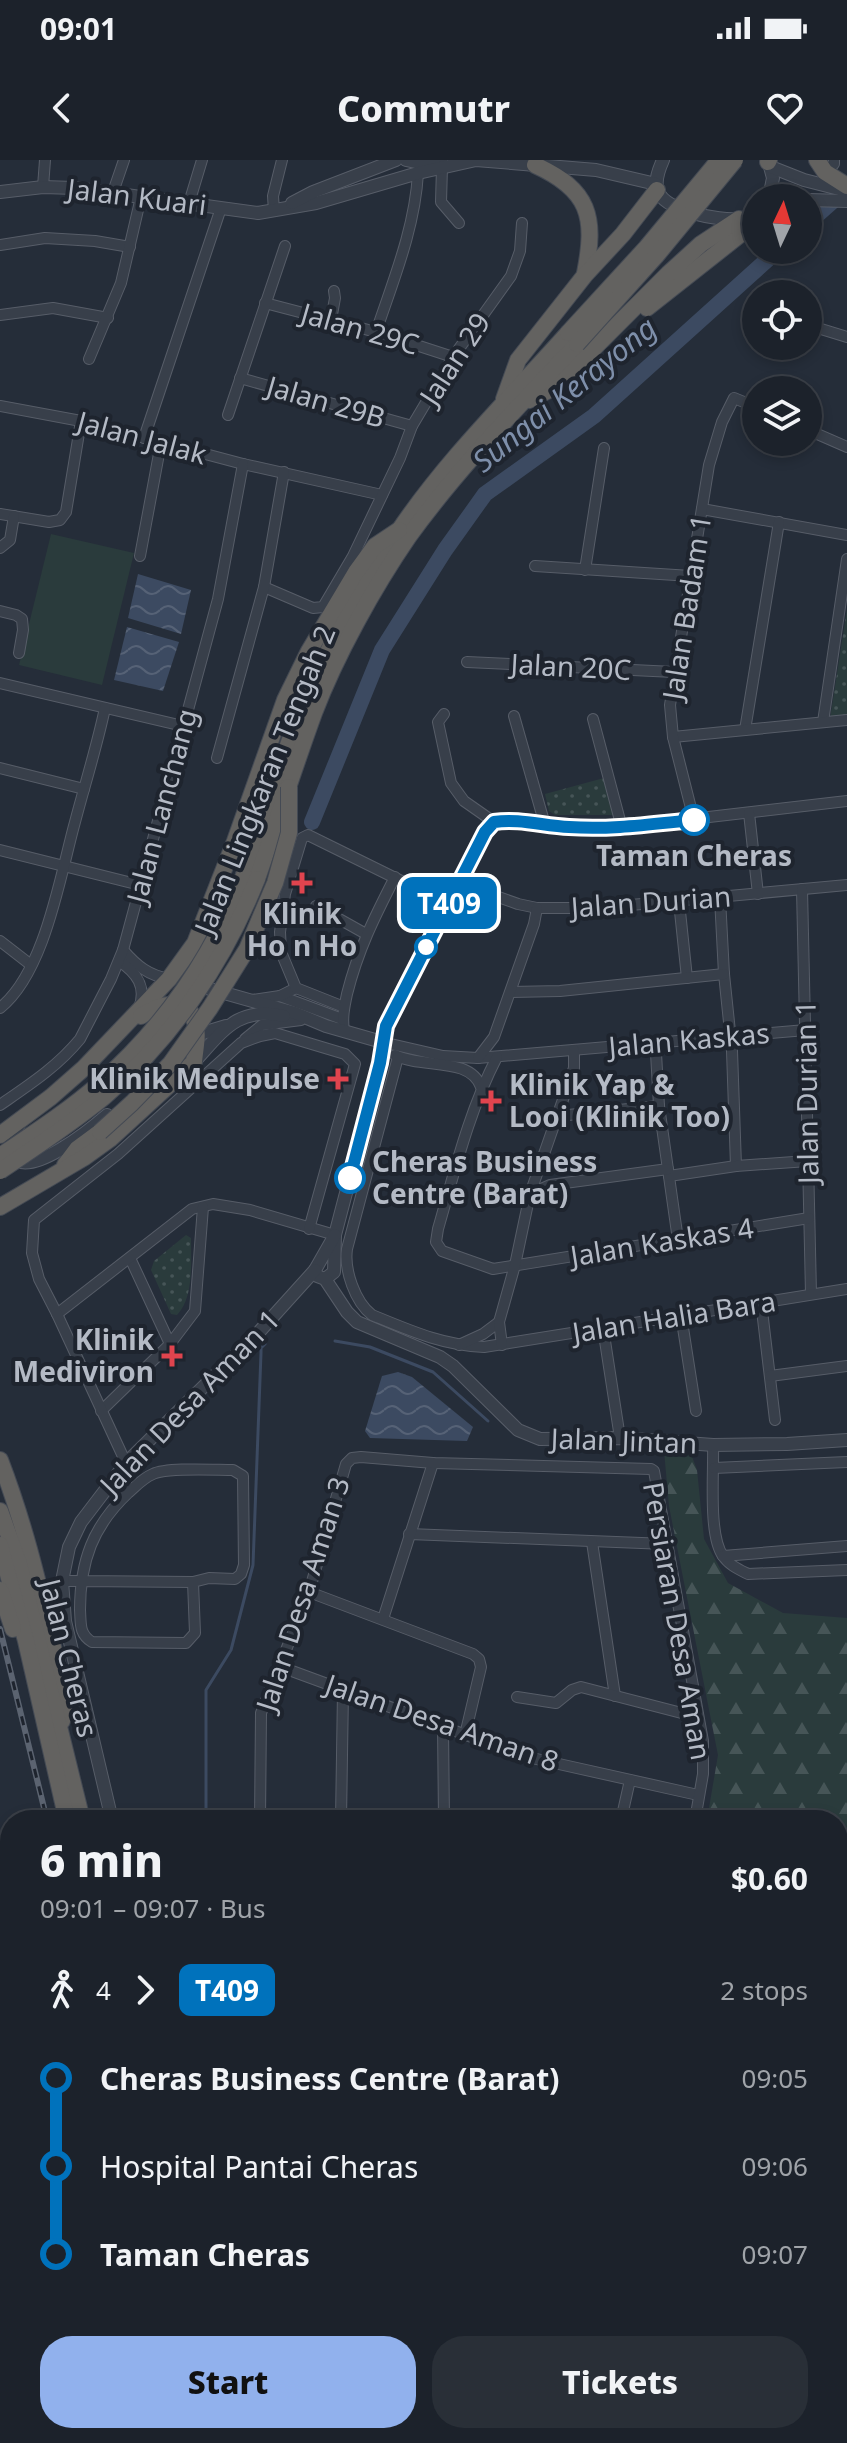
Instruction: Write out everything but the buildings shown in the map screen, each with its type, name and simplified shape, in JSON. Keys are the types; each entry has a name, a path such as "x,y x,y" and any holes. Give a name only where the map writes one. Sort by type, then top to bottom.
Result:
{"highway":[{"name":"Jalan Lingkaran Tengah 2","path":"0,1171 63,1129 105,1096 179,1019 226,947 243,914 315,710 350,635 379,584 409,537 452,482 521,404 719,160"},
{"name":"Jalan Lingkaran Tengah 2","path":"0,1156 56,1119 98,1085 146,1037 182,992 215,941 231,909 302,709 369,576 399,530 440,475 502,404 656,256 735,160"},
{"path":"535,165 567,182 586,210 591,234 585,275"},
{"path":"502,404 518,360 585,275 623,234 657,187"},
{"path":"521,404 555,387 701,244 739,219"},
{"path":"609,333 650,306 742,233"},
{"path":"0,1135 84,1068 169,979 195,943 285,700 309,651 375,546 399,530"},
{"path":"61,1169 77,1149 132,1103 171,1063 247,949 275,883 289,833 289,787"},
{"path":"3,1202 85,1157 110,1139 194,1062 196,1024 184,1006 163,1004 133,1018"},
{"path":"0,1460 36,1569 64,1699 60,1731"},
{"name":"Jalan Cheras","path":"0,1511 19,1564 26,1641 65,1810"},
{"name":"Jalan Cheras","path":"0,1545 24,1609 80,1810"},
{"path":"0,1590 14,1630 26,1641"}],"street":[{"path":"43,187 45,160"},
{"path":"113,192 124,160"},
{"path":"189,203 202,160"},
{"path":"274,211 273,196 282,160"},
{"path":"372,169 383,160"},
{"path":"354,190 369,180 397,170 405,160 476,160"},
{"name":"Jalan Kuari","path":"274,211 372,169 405,160"},
{"name":"Jalan Kuari","path":"0,192 43,187 113,192 258,213 316,203 354,190 476,160 596,170 657,187"},
{"path":"663,160 657,187 668,204 719,218 742,218"},
{"path":"769,162 804,180 837,182"},
{"path":"769,162 772,184"},
{"path":"442,167 441,202 459,223"},
{"path":"376,332 401,258 417,197 418,173"},
{"path":"89,359 121,283 141,197"},
{"path":"144,438 221,208"},
{"name":"Jalan 29","path":"264,587 313,608 323,607 353,556 412,426 453,357 511,276 520,251 522,223"},
{"path":"0,245 45,238 130,247"},
{"path":"228,415 285,246"},
{"path":"331,320 334,291"},
{"name":"Jalan 29C","path":"265,303 376,332 453,357"},
{"path":"0,315 53,308 108,318"},
{"path":"822,329 847,337"},
{"name":"Jalan 29B","path":"240,378 412,426"},
{"name":"Jalan Badam 1","path":"694,820 673,737 670,705 709,465 722,422 734,398 742,401"},
{"name":"Jalan Jalak","path":"0,406 81,421 243,464 382,495"},
{"path":"0,514 49,522 60,520 66,512 81,421"},
{"path":"822,436 847,447"},
{"path":"140,556 161,443"},
{"path":"585,570 604,448"},
{"name":"Jalan Lanchang","path":"0,1105 45,1075 71,1050 80,1039 119,961 227,559 243,464"},
{"path":"217,758 264,587 284,472"},
{"path":"702,509 847,535"},
{"path":"0,548 10,540 14,516"},
{"path":"745,730 779,522"},
{"path":"823,722 844,599 847,559"},
{"path":"535,566 691,576"},
{"path":"0,611 22,619 19,653"},
{"name":"Jalan 20C","path":"467,662 674,672"},
{"path":"0,683 183,726"},
{"path":"0,1008 9,1001 31,965 46,931 105,708"},
{"path":"444,714 438,722 451,783 464,801 494,822"},
{"path":"514,716 545,825"},
{"path":"593,719 622,828"},
{"path":"673,737 847,720"},
{"path":"0,768 84,789"},
{"path":"335,1235 317,1266 317,1276 331,1274 335,1235 380,1063 386,1026 485,832 494,822 511,820 545,825 622,828 847,801"},
{"path":"749,813 758,894"},
{"path":"344,1007 296,988 285,968 281,952 283,903 302,838 308,835 448,904"},
{"path":"0,850 140,885"},
{"path":"280,996 343,1025 352,971 366,934 395,877"},
{"name":"Jalan Durian","path":"459,883 507,901 537,908 598,908 679,902 847,885"},
{"name":"Jalan Durian 1","path":"802,889 811,1294"},
{"path":"720,898 732,1051 736,1166"},
{"path":"679,902 687,978"},
{"path":"316,906 366,934"},
{"path":"478,1058 494,1037 537,908"},
{"path":"0,941 31,965"},
{"path":"123,950 142,970 169,979"},
{"path":"119,961 139,979 143,993 133,1018"},
{"path":"511,992 560,991 724,974"},
{"path":"111,979 139,979"},
{"name":"Jalan Kaskas","path":"169,979 252,1000 314,1019 326,1026 343,1025 382,1042 443,1056 497,1057 806,1030"},
{"path":"209,988 220,1012 221,1030"},
{"path":"252,1000 280,996 296,988"},
{"path":"194,1062 221,1030 243,1016 256,1013 278,1015 326,1026"},
{"path":"126,1463 39,1279 32,1253 34,1220 118,1154 185,1096 249,1034 262,1025 301,1020"},
{"path":"22,1119 11,1142 12,1156 28,1164 42,1160 97,1124 196,1035 221,1030"},
{"path":"241,1043 275,1033 345,1054 355,1064 309,1229"},
{"path":"494,1037 497,1057 481,1087 436,1242 442,1251 493,1269 515,1265"},
{"path":"656,1053 667,1041"},
{"name":"Jalan Kaskas","path":"382,1042 398,1057"},
{"path":"644,1043 652,1046 656,1053 659,1106 678,1240"},
{"path":"502,1345 499,1322 530,1194 574,1068 574,1050"},
{"path":"398,1057 463,1068 475,1074 481,1087"},
{"name":"Jalan Halia Bara","path":"398,1057 347,1249 347,1268 359,1300 372,1315 425,1337 458,1346 484,1347 847,1289"},
{"path":"149,1104 185,1096"},
{"path":"558,1116 659,1106"},
{"path":"530,1194 550,1185 808,1161"},
{"path":"57,1314 192,1209 213,1204 250,1210 335,1235"},
{"path":"101,1411 170,1344 195,1311 203,1207"},
{"name":"Jalan Kaskas 4","path":"515,1265 809,1218"},
{"path":"130,1258 170,1344"},
{"name":"Jalan Desa Aman 1","path":"110,1810 65,1621 62,1581 69,1547 81,1522 126,1463 259,1332 317,1266"},
{"path":"493,1269 508,1290"},
{"name":"Jalan Jintan","path":"331,1274 343,1295 347,1312 357,1322 440,1357 528,1436 540,1439 620,1438 713,1445 847,1440"},
{"path":"761,1302 775,1420"},
{"path":"681,1315 696,1411"},
{"path":"458,1346 499,1322"},
{"path":"603,1328 620,1438"},
{"path":"770,1376 847,1366"},
{"path":"713,1445 714,1536 723,1556 734,1567 748,1574 847,1570"},
{"name":"Jalan Desa Aman 3","path":"260,1810 261,1713 309,1592 346,1464 352,1458 361,1457 433,1463"},
{"name":"Jalan Jintan","path":"714,1468 847,1462"},
{"path":"383,1619 433,1463"},
{"name":"Persiaran Desa Aman","path":"433,1463 651,1469 656,1474 703,1741 703,1774 696,1810"},
{"path":"62,1581 80,1581 193,1582 205,1578 235,1579 244,1565 243,1476 239,1472 158,1471 112,1509 99,1526 80,1581 81,1628 85,1637 92,1642 186,1643 195,1633 193,1582"},
{"path":"409,1534 667,1544"},
{"path":"592,1542 615,1696"},
{"path":"723,1556 847,1546"},
{"path":"309,1592 473,1654 479,1659 481,1667 465,1735"},
{"name":"Jalan Desa Aman 8","path":"281,1667 523,1756 698,1795"},
{"path":"517,1697 556,1703 581,1687 697,1717"},
{"path":"341,1810 343,1691"},
{"path":"443,1727 444,1810"},
{"path":"623,1810 630,1780"}],"green space":[{"path":"51,534 134,553 102,685 19,665"},
{"path":"847,609 847,718 830,719"},
{"path":"604,778 615,815 555,815 549,811 545,794"},
{"path":"186,1235 191,1238 190,1279 186,1299 177,1315 171,1314 151,1270 154,1261"},
{"path":"664,1450 691,1454 697,1470 704,1539 728,1583 783,1613 847,1618 847,1810 709,1810 718,1755 669,1506"}],"water":[{"path":"138,574 191,590 181,634 128,618"},
{"path":"127,627 179,642 163,691 114,680"},
{"path":"398,1372 412,1377 473,1427 467,1441 370,1438 365,1431 382,1376"}],"waterway":[{"name":"Sungai Kerayong","path":"822,211 843,192"},
{"name":"Sungai Kerayong","path":"312,822 382,650 445,550 485,494 594,416 762,264"},
{"path":"335,1341 370,1347 433,1372 488,1421"},
{"path":"206,1810 206,1690 231,1650 253,1565 261,1348 265,1344"}],"railway":[{"path":"0,1629 45,1810"}],"bus line":[{"name":"T409","path":"350,1178 380,1063 386,1026 485,832 494,822 511,820 551,826 614,828 694,820"}],"place":[{"name":"Taman Cheras","path":"694,820"},
{"name":"Klinik Ho n Ho","path":"302,883"},
{"name":"Klinik Medipulse","path":"338,1079"},
{"name":"Klinik Yap & Looi (Klinik Too)","path":"491,1101"},
{"name":"Cheras Business Centre (Barat)","path":"350,1178"},
{"name":"Klinik Mediviron","path":"172,1356"}]}
